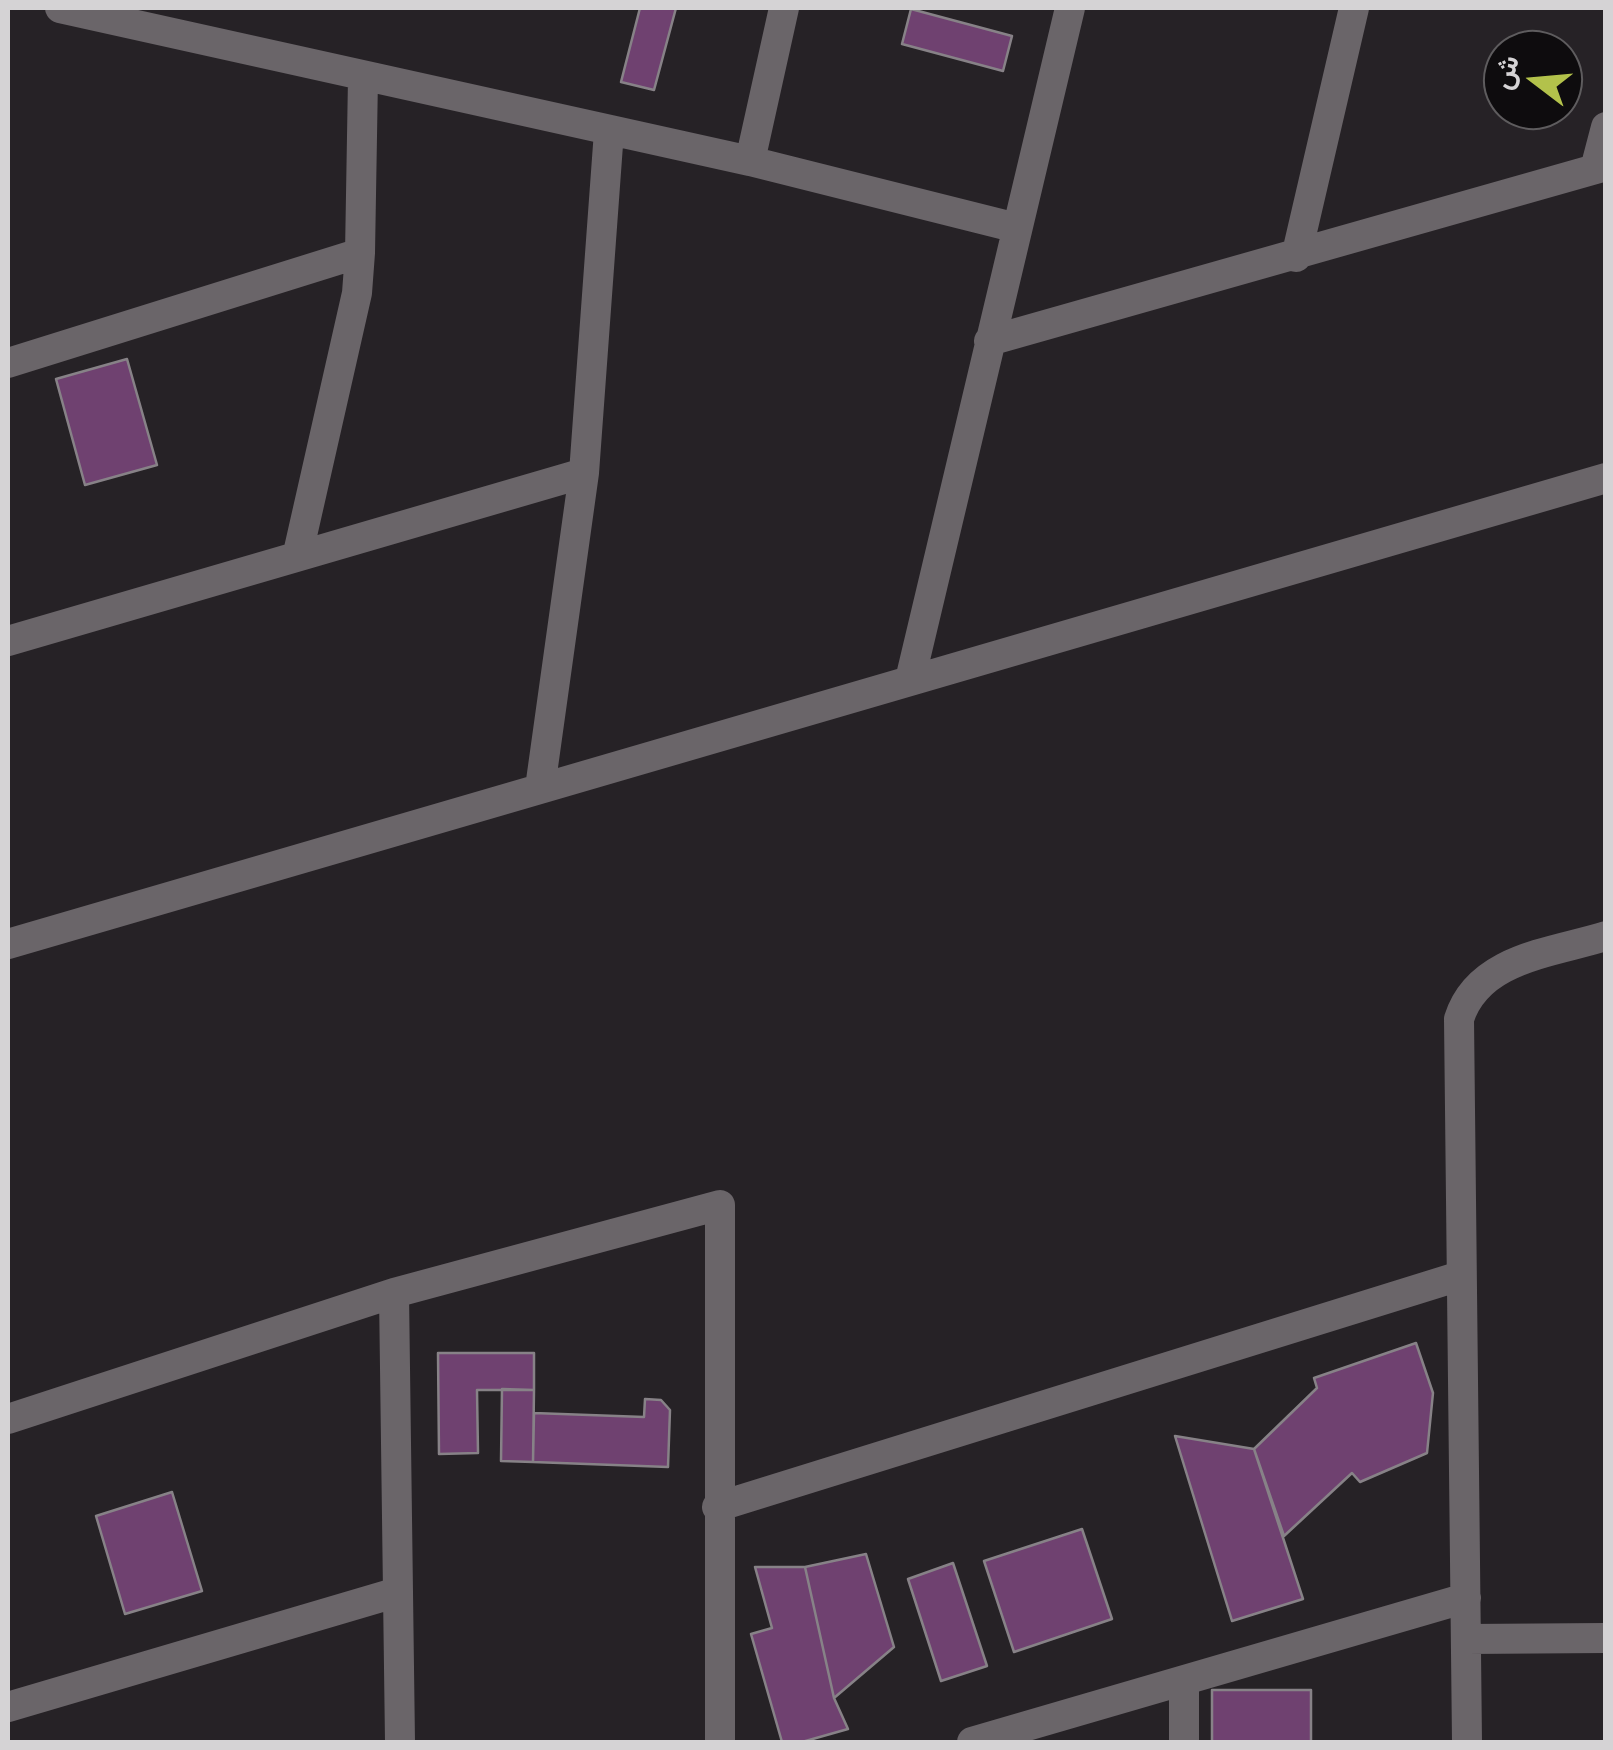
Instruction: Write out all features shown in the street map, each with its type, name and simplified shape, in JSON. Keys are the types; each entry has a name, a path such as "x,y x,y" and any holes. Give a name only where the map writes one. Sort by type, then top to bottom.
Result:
{"street":[{"path":"60,8 750,162 1017,228"},
{"path":"750,162 784,8"},
{"path":"910,680 1070,8"},
{"path":"1296,256 1354,8"},
{"path":"298,554 357,292 363,78"},
{"path":"989,341 1600,168 1606,127"},
{"path":"540,788 584,473 610,131"},
{"path":"8,363 360,253"},
{"path":"8,640 584,473"},
{"path":"8,944 1606,478"},
{"path":"1467,1742 1458,1038 1465,1000 1491,972 1606,936"},
{"path":"8,1419 394,1293 720,1205 720,1742"},
{"path":"717,1507 1460,1276"},
{"path":"394,1293 400,1742"},
{"path":"8,1707 398,1592"},
{"path":"972,1742 1024,1735 1184,1681 1466,1598"},
{"path":"1467,1639 1606,1638"},
{"path":"1184,1681 1184,1742"}],"building":[{"path":"640,8 676,8 654,90 621,82"},
{"path":"911,9 1012,36 1003,71 902,44"},
{"path":"127,359 157,465 85,485 56,379"},
{"path":"1416,1343 1433,1393 1427,1453 1360,1482 1352,1473 1284,1536 1254,1449 1317,1388 1314,1378"},
{"path":"438,1353 534,1353 534,1390 477,1390 478,1453 439,1454"},
{"path":"502,1389 534,1390 533,1462 501,1461"},
{"path":"645,1399 661,1400 670,1410 668,1467 533,1462 534,1413 644,1417"},
{"path":"1175,1436 1254,1449 1303,1599 1232,1621"},
{"path":"172,1492 202,1591 125,1614 96,1516"},
{"path":"1082,1529 1112,1619 1014,1652 984,1561"},
{"path":"866,1554 894,1647 834,1698 805,1567"},
{"path":"953,1563 987,1666 941,1681 908,1579"},
{"path":"755,1567 805,1567 834,1698 848,1729 802,1742 782,1742 751,1634 772,1628"},
{"path":"1212,1690 1311,1690 1311,1742 1212,1742"}]}
